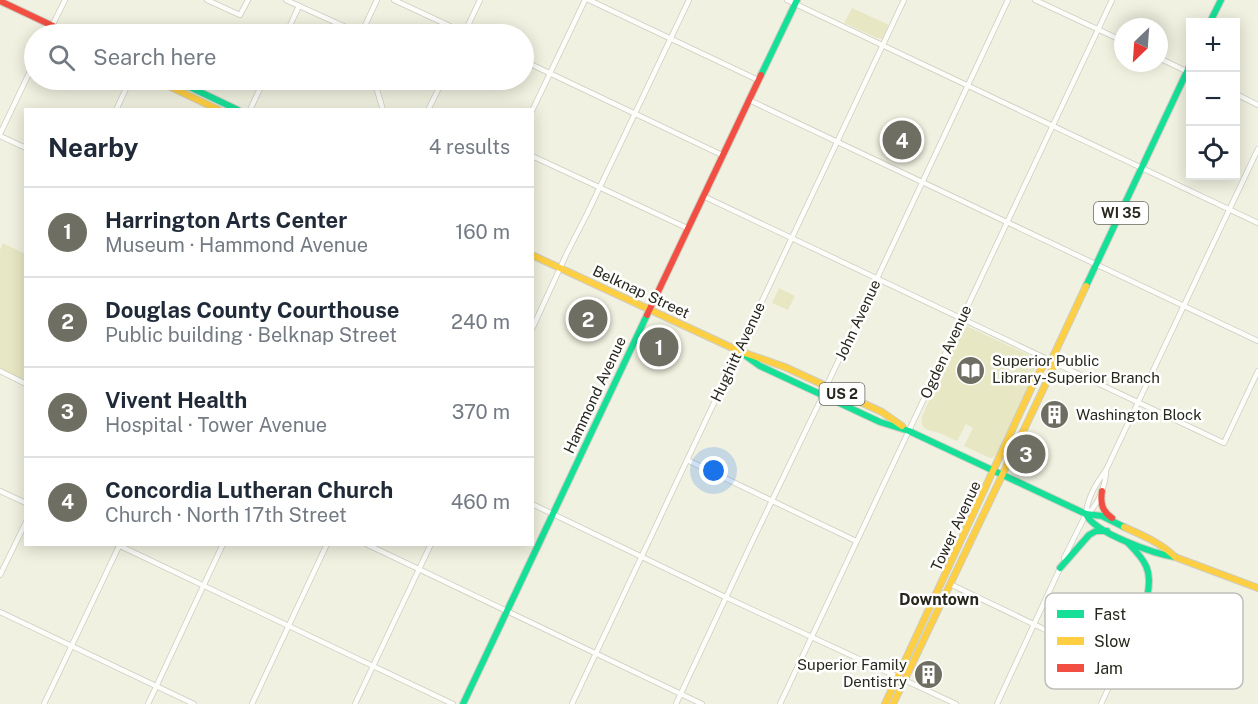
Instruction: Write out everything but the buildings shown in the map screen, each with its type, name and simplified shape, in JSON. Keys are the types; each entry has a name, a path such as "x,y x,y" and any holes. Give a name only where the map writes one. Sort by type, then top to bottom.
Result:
{"main road":[{"path":"1212,18 1221,0"},
{"path":"0,1 48,24"},
{"name":"Hammond Avenue","path":"463,704 796,2"},
{"name":"Tower Avenue","path":"885,704 950,584 1052,372 1051,361 1188,72"},
{"path":"177,90 215,108"},
{"path":"196,90 234,108"},
{"name":"Belknap Street","path":"534,256 739,351 776,363 882,412 909,431"},
{"name":"Belknap Street","path":"739,351 760,366 880,422 909,431 1086,514"},
{"name":"Tower Avenue","path":"893,704 901,678 956,552 1036,378 1043,366 1051,361"},
{"path":"1102,491 1100,503 1105,513 1149,539"},
{"name":"US 2","path":"1086,514 1092,523 1108,532 1162,555 1175,556"},
{"name":"US 2","path":"1086,514 1102,516 1149,539 1175,556 1258,588"},
{"path":"1060,568 1089,535 1095,531 1108,532"},
{"path":"1123,539 1140,555 1150,572 1151,581 1148,593"},
{"path":"950,584 948,579 956,552"}],"street":[{"path":"53,24 65,0"},
{"path":"207,0 240,15 248,0"},
{"path":"286,0 339,24"},
{"path":"366,24 377,0"},
{"path":"394,0 444,24"},
{"path":"469,24 480,0"},
{"path":"533,108 587,0 758,80"},
{"path":"534,325 689,0"},
{"path":"787,0 796,2 1258,223"},
{"name":"Hughitt Avenue","path":"572,704 904,0"},
{"name":"John Avenue","path":"676,704 1008,0"},
{"path":"1035,0 1114,37"},
{"name":"Ogden Avenue","path":"780,704 1112,0"},
{"path":"290,24 299,6"},
{"path":"1168,62 1186,69"},
{"path":"534,66 722,155"},
{"path":"24,84 0,135 24,147"},
{"path":"117,108 125,90"},
{"path":"251,108 259,90"},
{"path":"377,90 382,108"},
{"path":"431,108 439,90"},
{"path":"1240,96 1258,105"},
{"path":"749,100 1258,340"},
{"path":"1048,593 1086,514 1086,508 1258,149"},
{"path":"534,157 687,228"},
{"path":"702,196 1224,443 1258,371"},
{"path":"0,371 24,383"},
{"path":"687,460 856,540"},
{"path":"1086,514 1093,509 1102,491 1106,470"},
{"path":"0,491 24,501"},
{"path":"534,505 956,704"},
{"path":"0,575 24,526"},
{"path":"44,704 118,546"},
{"path":"120,546 453,704"},
{"path":"148,704 222,546"},
{"path":"252,704 326,546"},
{"path":"370,546 702,704"},
{"path":"356,704 430,546"},
{"path":"950,584 1045,629"},
{"path":"997,704 1045,600"},
{"path":"0,612 194,704"},
{"path":"1101,704 1108,689"}],"green space":[{"path":"852,8 889,25 882,39 844,23"},
{"path":"3,243 24,254 24,380 0,368 0,250"},
{"path":"779,288 795,296 788,310 772,303"},
{"path":"964,325 1033,357 1037,363 1025,397 998,453 990,458 964,446 973,428 966,424 957,441 927,430 922,425 922,417"}],"traffic: fast":[{"path":"761,75 797,0"},
{"path":"1212,18 1221,0"},
{"path":"1086,286 1187,72"},
{"path":"196,90 234,108"},
{"path":"463,704 647,315"},
{"path":"739,351 760,366 880,422 909,431 1086,514 1102,516 1124,527"},
{"path":"1086,514 1100,528 1126,542 1175,557"},
{"path":"1060,568 1089,535 1096,531 1107,531"},
{"path":"1128,543 1144,561 1149,580 1148,593"}],"traffic: slow":[{"path":"177,90 215,108"},
{"path":"534,256 739,351 785,367 882,412 902,426"},
{"path":"893,704 1049,377 1052,369 1051,361 1086,286"},
{"path":"885,704 1036,378 1043,366 1051,361"},
{"path":"1124,527 1157,543 1175,557 1258,588"}],"traffic: jam":[{"path":"0,1 49,24"},
{"path":"647,315 761,75"},
{"path":"1102,491 1102,506 1112,518"}],"place":[{"name":"Concordia Lutheran Church","path":"902,140"},
{"name":"Douglas County Courthouse","path":"588,319"},
{"name":"Harrington Arts Center","path":"659,347"},
{"name":"Superior Public Library-Superior Branch","path":"971,370"},
{"name":"Washington Block","path":"1055,415"},
{"name":"Vivent Health","path":"1026,454"},
{"name":"Superior Family Dentistry","path":"928,674"}],"district":[{"name":"Downtown","path":"939,599"}]}
